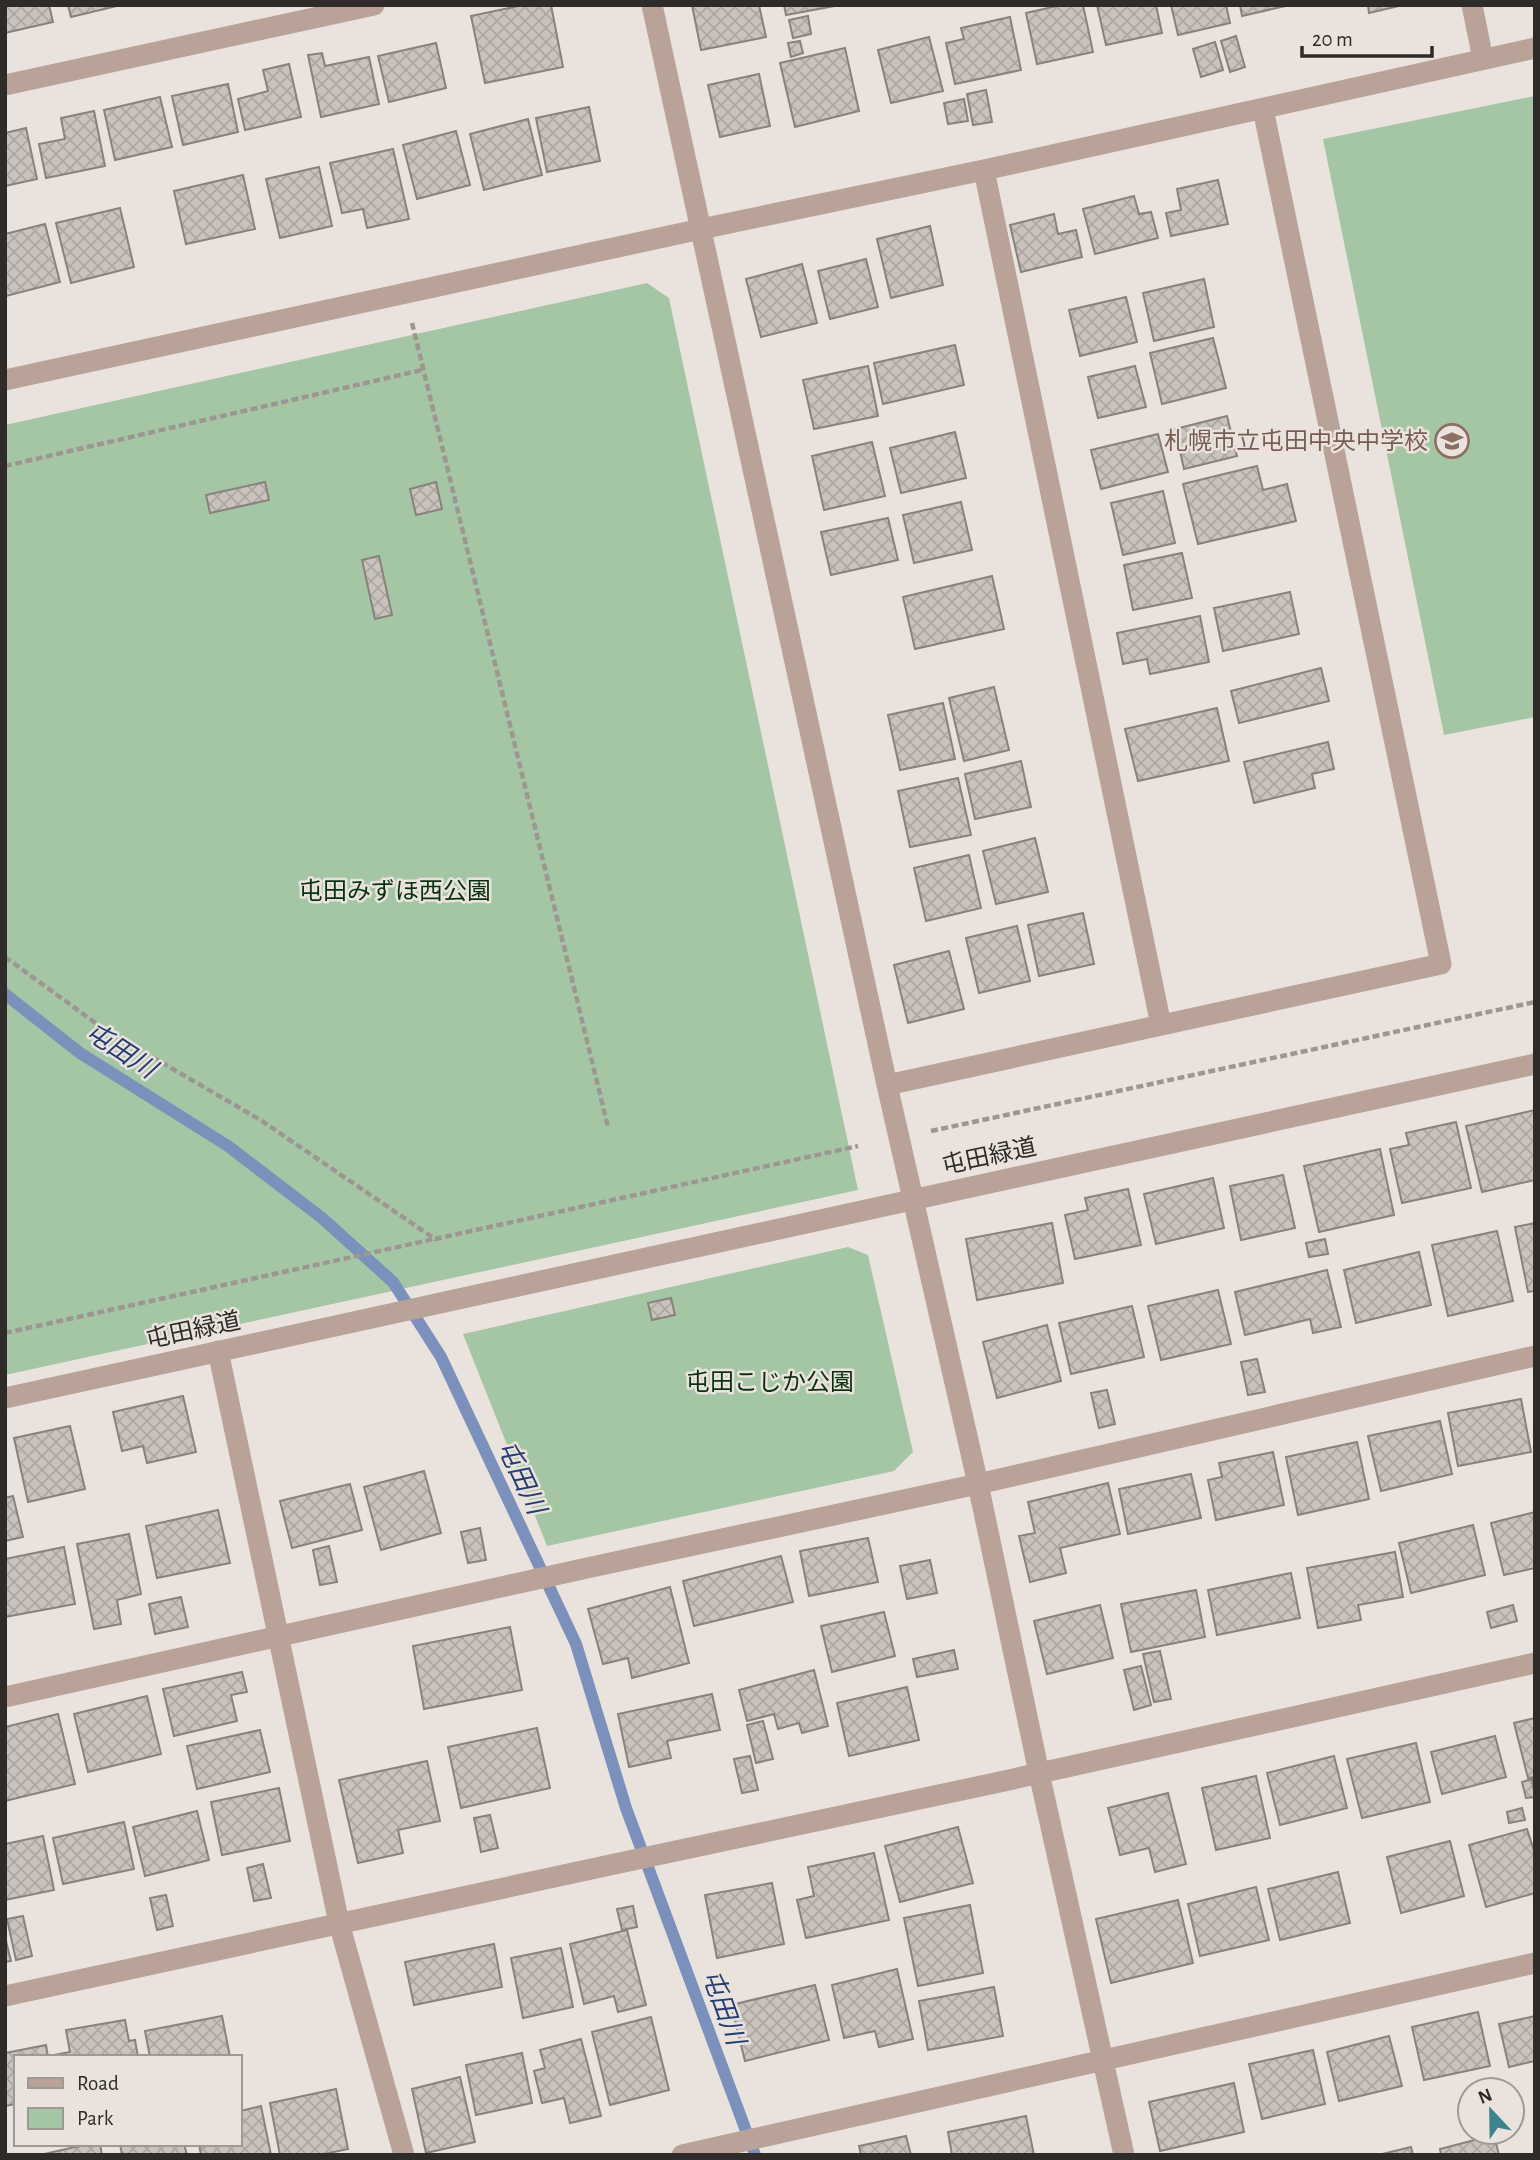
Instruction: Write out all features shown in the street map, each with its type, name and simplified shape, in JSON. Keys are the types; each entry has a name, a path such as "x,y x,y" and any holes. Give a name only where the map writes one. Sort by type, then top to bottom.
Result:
{"street":[{"path":"5,85 374,5"},
{"path":"653,5 887,1085 978,1484 1124,2155"},
{"path":"1472,5 1483,59"},
{"path":"5,380 984,170 1535,48"},
{"path":"887,1085 1441,964 1264,109"},
{"path":"984,170 1161,1025"},
{"name":"屯田緑道","path":"5,1398 1535,1064"},
{"path":"218,1351 339,1923 404,2155"},
{"path":"5,1697 978,1484 1535,1356"},
{"path":"5,1997 1535,1663"},
{"path":"681,2155 1535,1963"}],"path":[{"path":"412,322 608,1127"},
{"path":"5,466 422,370"},
{"path":"5,957 101,1027 262,1121 435,1239"},
{"path":"923,1133 1535,1002"},
{"path":"5,1333 858,1146"}],"green space":[{"name":"札幌市立屯田中央中学校","path":"1535,96 1535,717 1444,735 1323,139"},
{"name":"屯田みずほ西公園","path":"647,283 669,298 858,1190 5,1375 5,425"},
{"name":"屯田こじか公園","path":"848,1247 868,1255 913,1452 894,1471 547,1546 463,1334"}],"building":[{"path":"5,5 49,5 53,22 5,33"},
{"path":"68,5 117,5 117,6 71,17"},
{"path":"523,5 551,5 563,67 485,83 471,16"},
{"path":"692,5 759,5 766,37 701,50"},
{"path":"784,5 840,5 786,15"},
{"path":"1061,5 1083,5 1093,52 1037,64 1026,13"},
{"path":"1097,5 1156,5 1162,33 1106,45"},
{"path":"1171,5 1226,5 1230,23 1178,35"},
{"path":"1240,5 1290,5 1242,16"},
{"path":"1368,5 1403,5 1369,13"},
{"path":"808,16 811,34 793,38 789,20"},
{"path":"1010,17 1021,70 955,84 946,43 964,39 961,28"},
{"path":"1236,36 1245,67 1230,72 1221,41"},
{"path":"929,37 943,91 891,103 878,50"},
{"path":"800,41 803,53 791,57 788,43"},
{"path":"1215,42 1223,70 1201,77 1193,49"},
{"path":"436,43 446,88 389,102 378,56"},
{"path":"845,48 859,111 795,127 780,63"},
{"path":"322,53 325,66 369,57 379,104 321,117 308,55"},
{"path":"289,64 301,117 245,130 238,99 268,91 263,70"},
{"path":"759,74 770,126 720,137 708,85"},
{"path":"228,84 238,132 183,145 172,96"},
{"path":"986,90 992,122 973,125 967,94"},
{"path":"160,97 172,147 115,160 104,110"},
{"path":"964,99 968,121 948,124 944,103"},
{"path":"589,107 600,161 547,172 536,118"},
{"path":"94,111 105,166 46,178 39,144 65,139 61,118"},
{"path":"528,119 542,175 484,190 470,134"},
{"path":"26,128 37,179 5,186 5,133"},
{"path":"456,131 470,185 417,199 403,145"},
{"path":"393,149 409,219 367,228 363,209 342,213 330,163"},
{"path":"319,167 332,226 280,238 266,179"},
{"path":"243,175 255,229 186,244 174,191"},
{"path":"1218,180 1228,224 1171,236 1166,213 1181,210 1177,189"},
{"path":"1134,196 1139,214 1151,212 1158,238 1095,254 1083,209"},
{"path":"120,208 134,267 71,283 56,223"},
{"path":"1054,214 1058,234 1076,230 1082,257 1021,272 1010,225"},
{"path":"45,224 60,282 6,296 5,234"},
{"path":"930,226 943,285 891,298 877,239"},
{"path":"866,259 878,307 830,319 818,271"},
{"path":"802,264 817,323 761,337 746,279"},
{"path":"1204,279 1214,327 1154,341 1143,293"},
{"path":"1126,297 1137,342 1080,356 1069,310"},
{"path":"1213,338 1226,388 1162,404 1150,353"},
{"path":"955,345 964,385 883,404 874,363"},
{"path":"868,366 878,416 814,429 803,380"},
{"path":"1135,366 1146,407 1098,418 1088,377"},
{"path":"1227,416 1237,456 1184,469 1175,429"},
{"path":"955,432 966,478 901,493 890,448"},
{"path":"1158,434 1168,472 1101,489 1091,450"},
{"path":"872,442 885,496 824,510 812,456"},
{"path":"1257,466 1263,490 1287,484 1296,521 1198,544 1183,484"},
{"path":"265,482 269,500 210,513 206,495"},
{"path":"436,482 442,509 416,515 410,489"},
{"path":"1163,491 1175,543 1123,555 1111,503"},
{"path":"961,502 972,550 914,563 903,515"},
{"path":"888,518 898,560 831,575 821,532"},
{"path":"1182,553 1192,598 1133,610 1124,565"},
{"path":"379,556 392,615 375,619 362,560"},
{"path":"992,576 1004,629 915,649 903,597"},
{"path":"1290,592 1299,634 1223,651 1214,608"},
{"path":"1200,616 1209,662 1150,674 1147,659 1123,664 1117,633"},
{"path":"1321,668 1329,701 1239,723 1231,691"},
{"path":"994,687 1009,750 964,761 949,698"},
{"path":"943,703 955,759 900,770 888,715"},
{"path":"1217,708 1229,761 1138,781 1125,729"},
{"path":"1328,742 1334,769 1312,774 1315,788 1254,803 1244,762"},
{"path":"1021,761 1031,807 975,819 965,774"},
{"path":"958,778 971,835 910,847 898,791"},
{"path":"1035,838 1048,892 996,904 983,851"},
{"path":"969,855 981,908 926,921 914,868"},
{"path":"1083,913 1094,964 1039,976 1028,925"},
{"path":"1017,926 1030,981 979,993 966,938"},
{"path":"949,951 964,1009 908,1023 894,965"},
{"path":"1535,1110 1535,1180 1482,1192 1466,1126"},
{"path":"1456,1122 1471,1188 1402,1203 1390,1149 1409,1145 1406,1133"},
{"path":"1380,1149 1394,1215 1319,1232 1304,1166"},
{"path":"1283,1175 1295,1228 1241,1240 1230,1186"},
{"path":"1213,1178 1224,1228 1156,1244 1144,1194"},
{"path":"1128,1189 1141,1245 1075,1259 1065,1215 1088,1210 1085,1198"},
{"path":"1052,1223 1063,1283 977,1300 966,1239"},
{"path":"1535,1223 1535,1291 1528,1292 1515,1227"},
{"path":"1497,1231 1513,1301 1448,1316 1432,1245"},
{"path":"1325,1239 1328,1254 1309,1257 1306,1243"},
{"path":"1419,1252 1431,1305 1356,1323 1344,1270"},
{"path":"1327,1270 1341,1327 1313,1333 1310,1319 1245,1335 1235,1292"},
{"path":"1218,1290 1231,1344 1161,1360 1148,1306"},
{"path":"671,1298 675,1315 652,1320 648,1303"},
{"path":"1132,1306 1144,1357 1071,1374 1059,1323"},
{"path":"1047,1325 1061,1381 997,1398 983,1342"},
{"path":"1257,1359 1265,1392 1248,1395 1241,1362"},
{"path":"1107,1390 1115,1424 1099,1428 1091,1393"},
{"path":"183,1396 196,1452 147,1463 143,1446 122,1451 113,1412"},
{"path":"1521,1399 1531,1452 1458,1466 1448,1413"},
{"path":"1440,1421 1452,1474 1381,1491 1368,1436"},
{"path":"70,1426 85,1489 28,1502 14,1438"},
{"path":"1357,1442 1369,1499 1298,1515 1286,1457"},
{"path":"1273,1452 1284,1505 1216,1520 1208,1480 1222,1477 1219,1463"},
{"path":"424,1471 441,1533 381,1550 364,1487"},
{"path":"1191,1474 1201,1518 1128,1534 1119,1489"},
{"path":"1108,1483 1120,1534 1060,1548 1066,1573 1030,1582 1019,1536 1035,1533 1028,1502"},
{"path":"350,1484 362,1530 292,1548 280,1501"},
{"path":"13,1496 23,1537 5,1541 5,1498"},
{"path":"218,1510 230,1563 157,1578 146,1526"},
{"path":"1535,1512 1535,1568 1504,1575 1491,1523"},
{"path":"1473,1525 1485,1575 1411,1593 1399,1543"},
{"path":"480,1528 486,1560 468,1563 461,1532"},
{"path":"129,1534 141,1594 117,1600 121,1624 94,1629 77,1544"},
{"path":"868,1538 878,1582 809,1596 800,1551"},
{"path":"329,1546 337,1582 320,1585 313,1550"},
{"path":"64,1547 75,1604 5,1617 5,1559"},
{"path":"1395,1552 1403,1597 1358,1605 1361,1620 1318,1628 1307,1568"},
{"path":"781,1556 793,1602 694,1626 683,1581"},
{"path":"930,1560 937,1593 907,1599 900,1566"},
{"path":"1291,1573 1300,1618 1217,1635 1208,1590"},
{"path":"670,1587 689,1663 632,1678 628,1658 603,1664 588,1609"},
{"path":"1196,1590 1205,1637 1131,1652 1121,1604"},
{"path":"181,1597 188,1627 155,1634 149,1604"},
{"path":"1100,1605 1113,1658 1047,1674 1034,1621"},
{"path":"1513,1605 1517,1621 1491,1628 1487,1612"},
{"path":"884,1612 895,1656 832,1672 821,1626"},
{"path":"510,1627 522,1690 424,1709 413,1646"},
{"path":"954,1650 958,1669 917,1677 913,1659"},
{"path":"1160,1651 1171,1699 1154,1702 1143,1654"},
{"path":"1141,1666 1151,1705 1134,1710 1124,1670"},
{"path":"814,1670 828,1726 802,1733 799,1723 778,1729 774,1714 747,1721 739,1690"},
{"path":"242,1672 247,1692 231,1695 237,1721 174,1736 163,1689"},
{"path":"907,1687 919,1740 849,1756 837,1703"},
{"path":"712,1694 720,1730 667,1741 671,1758 629,1767 618,1714"},
{"path":"147,1696 161,1754 88,1772 74,1714"},
{"path":"58,1714 75,1784 5,1801 5,1727"},
{"path":"1535,1718 1535,1777 1528,1778 1514,1723"},
{"path":"763,1721 773,1759 756,1763 747,1725"},
{"path":"537,1728 550,1788 461,1808 448,1747"},
{"path":"260,1730 270,1772 197,1789 187,1746"},
{"path":"1495,1736 1506,1777 1442,1794 1431,1752"},
{"path":"1416,1743 1430,1802 1362,1818 1347,1759"},
{"path":"750,1756 758,1790 742,1793 734,1759"},
{"path":"1334,1756 1347,1808 1280,1825 1267,1773"},
{"path":"427,1761 440,1821 398,1830 403,1853 358,1863 339,1780"},
{"path":"1256,1776 1270,1838 1216,1850 1202,1788"},
{"path":"1532,1779 1535,1797 1526,1798 1522,1782"},
{"path":"279,1788 290,1841 222,1855 211,1802"},
{"path":"1168,1793 1186,1864 1155,1872 1149,1848 1120,1855 1108,1808"},
{"path":"1522,1808 1525,1820 1509,1823 1507,1812"},
{"path":"197,1811 209,1860 145,1876 133,1827"},
{"path":"490,1815 498,1848 481,1852 474,1818"},
{"path":"124,1822 134,1869 63,1884 53,1838"},
{"path":"958,1827 973,1883 900,1902 885,1846"},
{"path":"1527,1829 1535,1854 1535,1893 1486,1907 1469,1845"},
{"path":"43,1836 54,1890 5,1900 5,1844"},
{"path":"1450,1841 1464,1896 1401,1913 1387,1857"},
{"path":"874,1853 889,1920 806,1938 797,1900 814,1896 808,1867"},
{"path":"263,1864 271,1898 254,1901 247,1868"},
{"path":"1338,1872 1350,1923 1280,1940 1268,1889"},
{"path":"772,1883 784,1944 717,1958 705,1895"},
{"path":"1256,1887 1269,1940 1200,1956 1188,1904"},
{"path":"166,1895 173,1926 157,1930 150,1898"},
{"path":"1178,1900 1193,1963 1111,1983 1096,1919"},
{"path":"970,1905 983,1973 918,1986 904,1918"},
{"path":"633,1906 637,1927 622,1930 617,1909"},
{"path":"23,1916 32,1956 16,1960 7,1919"},
{"path":"627,1930 646,2005 618,2012 614,1996 584,2004 570,1944"},
{"path":"5,1937 11,1961 5,1962"},
{"path":"494,1944 502,1987 414,2005 405,1962"},
{"path":"561,1948 573,2007 523,2018 511,1958"},
{"path":"897,1969 913,2039 879,2047 875,2031 844,2038 832,1985"},
{"path":"815,1985 829,2040 745,2061 731,2005"},
{"path":"994,1987 1003,2036 928,2050 919,2001"},
{"path":"1478,2012 1490,2066 1424,2080 1412,2027"},
{"path":"222,2016 230,2055 150,2055 145,2031"},
{"path":"1535,2016 1535,2061 1509,2067 1499,2024"},
{"path":"651,2017 669,2090 610,2105 592,2032"},
{"path":"125,2020 129,2041 135,2040 138,2055 54,2055 70,2052 66,2030"},
{"path":"1389,2036 1402,2086 1339,2101 1327,2052"},
{"path":"581,2039 601,2116 570,2123 564,2098 542,2103 534,2071 545,2068 540,2050"},
{"path":"46,2045 48,2055 14,2055 14,2104 5,2106 5,2053"},
{"path":"1313,2050 1325,2104 1262,2119 1249,2064"},
{"path":"522,2053 532,2103 476,2115 466,2065"},
{"path":"460,2077 475,2142 426,2153 412,2089"},
{"path":"1234,2083 1244,2132 1160,2151 1149,2102"},
{"path":"336,2089 348,2149 320,2155 280,2155 270,2103"},
{"path":"261,2106 271,2155 201,2155 199,2146 242,2146 242,2111"},
{"path":"1026,2116 1034,2155 952,2155 948,2132"},
{"path":"906,2136 911,2155 861,2155 859,2146"},
{"path":"1456,2145 1497,2146 1499,2155 1441,2155 1440,2149"},
{"path":"79,2146 100,2146 102,2155 40,2155"},
{"path":"120,2146 185,2146 187,2155 122,2155"},
{"path":"1411,2147 1413,2155 1378,2155"}],"waterway":[{"name":"屯田川","path":"5,994 80,1053 228,1146 322,1218 393,1282 441,1357 576,1644 626,1808 755,2155"}],"place":[{"name":"札幌市立屯田中央中学校","path":"1452,441"}]}
